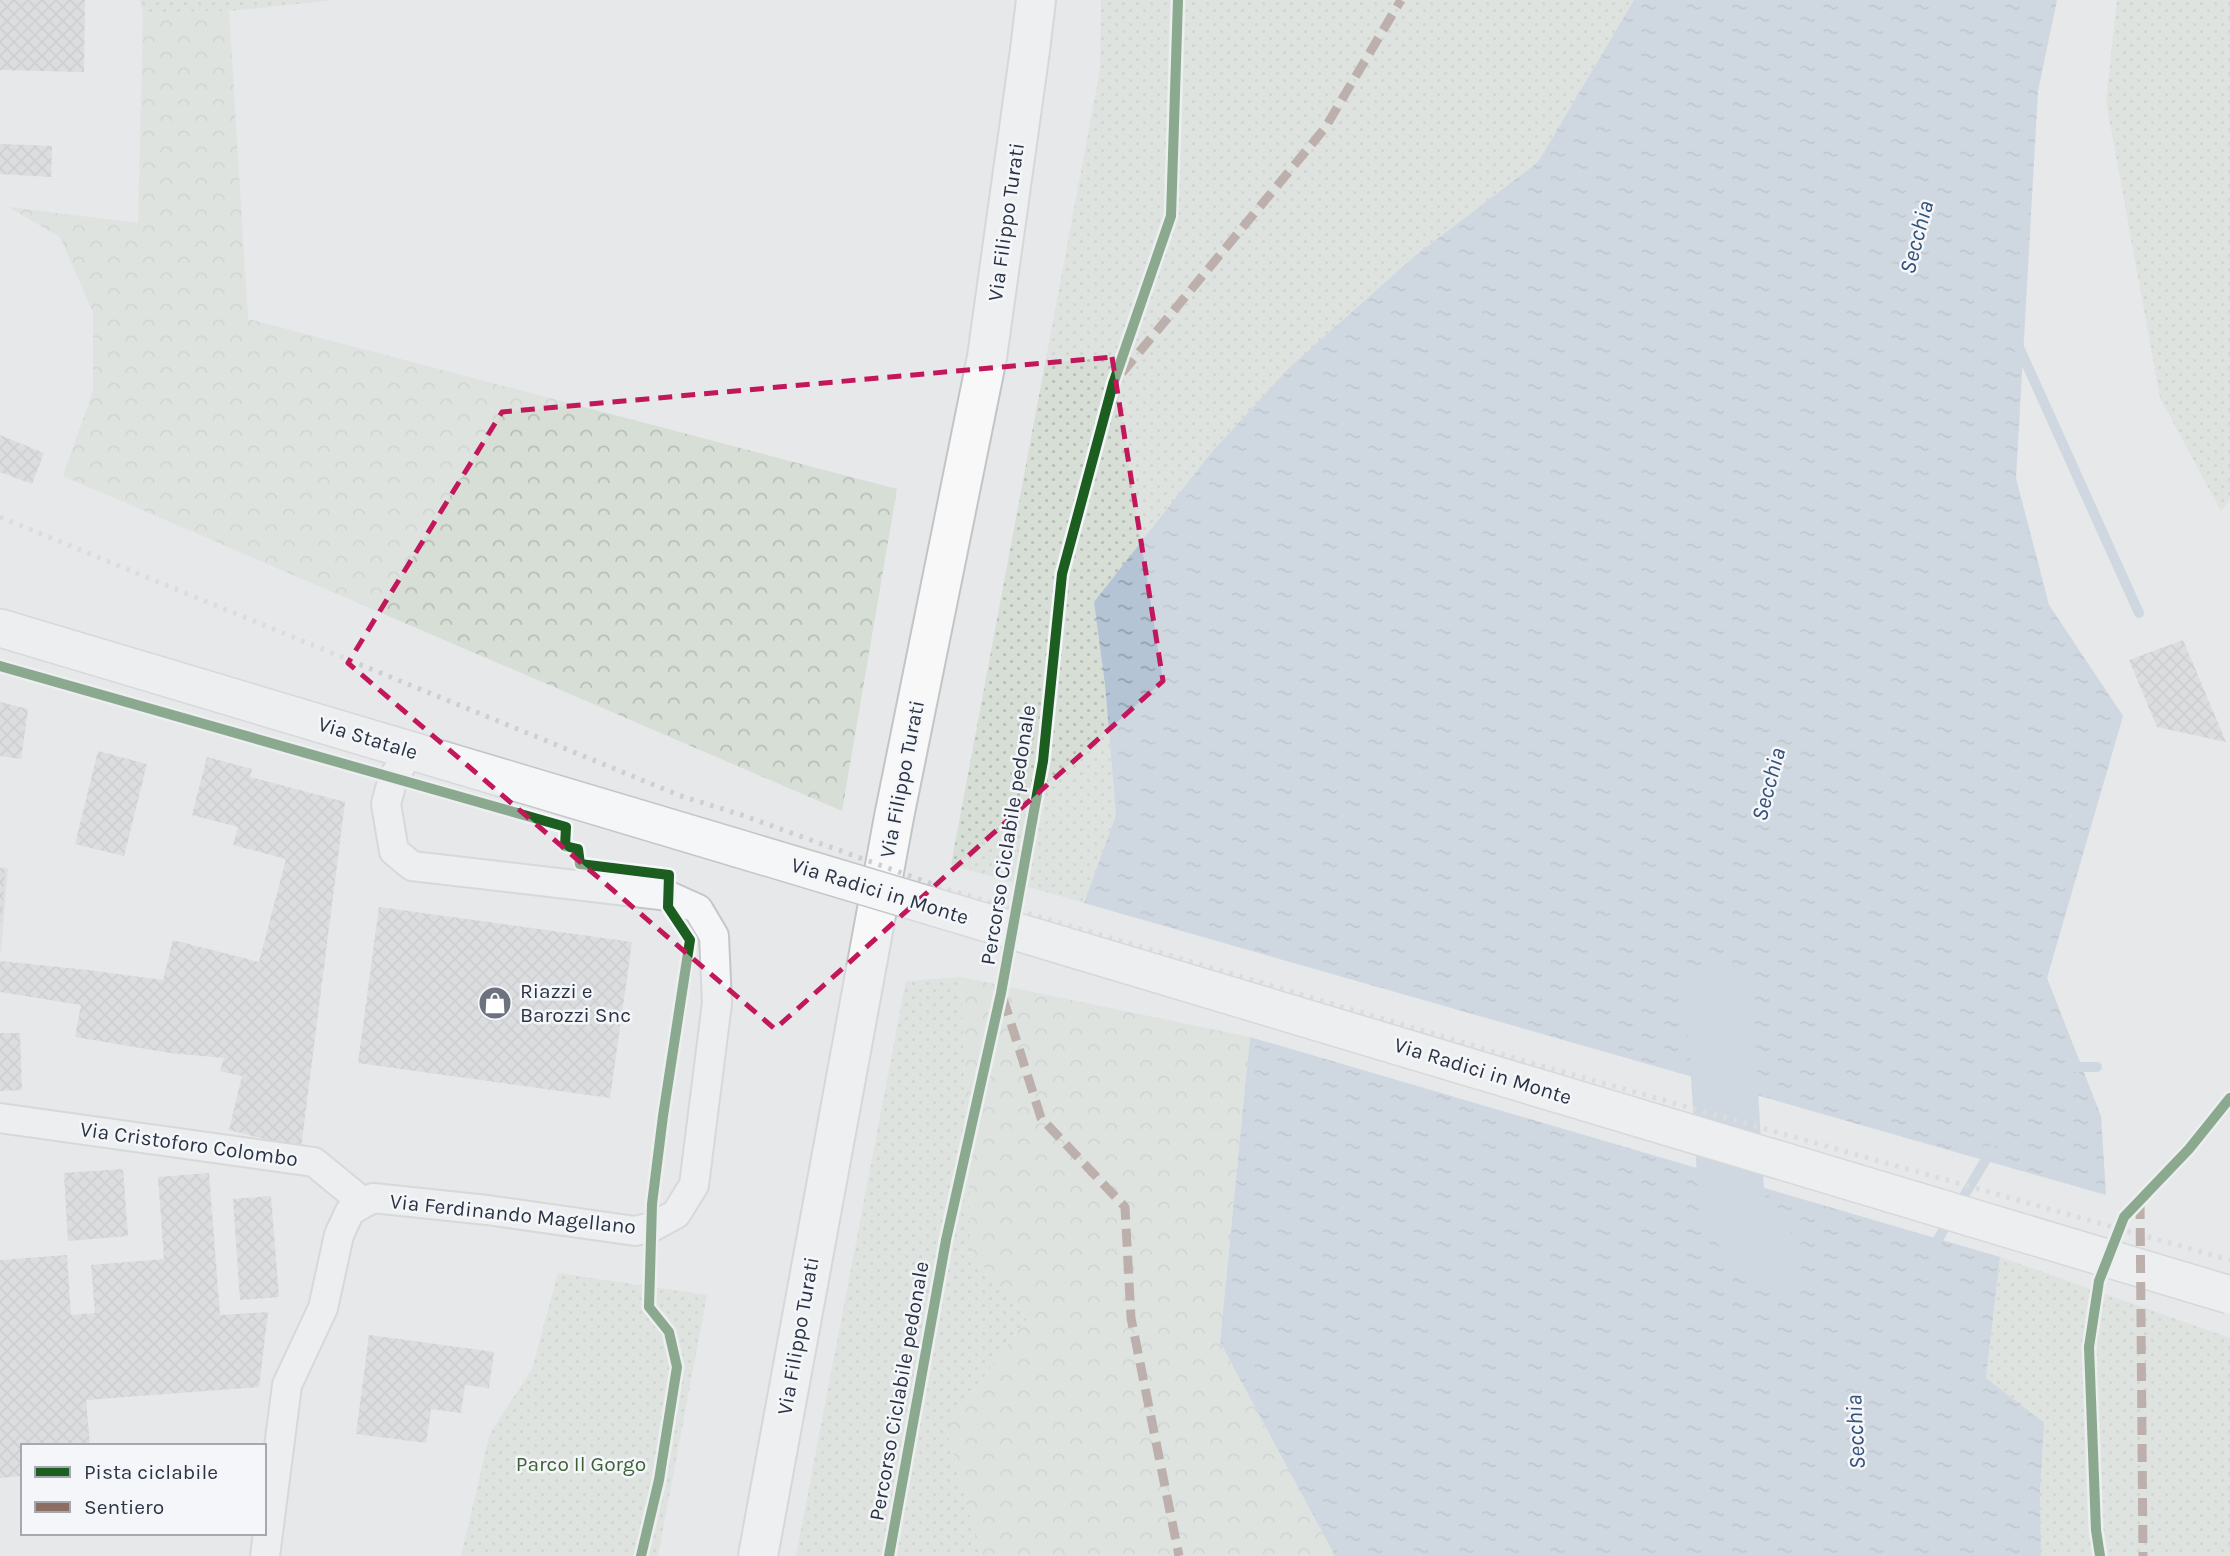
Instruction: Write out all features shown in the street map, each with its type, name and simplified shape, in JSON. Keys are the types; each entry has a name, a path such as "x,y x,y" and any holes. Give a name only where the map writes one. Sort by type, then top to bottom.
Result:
{"main road":[{"name":"Via Filippo Turati","path":"758,1556 894,817 987,357 1036,0"}],"street":[{"name":"Via Statale","path":"0,628 737,848"},
{"name":"Via Ferdinando Magellano","path":"265,1556 287,1385 323,1308 339,1235 350,1211 373,1198 486,1210 635,1231 652,1227 676,1213 694,1185 718,1003 714,936 698,909 668,896 412,866 394,851 386,804 393,778 411,750"},
{"name":"Via Radici in Monte","path":"737,848 2230,1295"},
{"name":"Via Cristoforo Colombo","path":"0,1118 314,1162 364,1203"}],"highlighted area":[{"path":"1112,357 1163,681 775,1029 348,663 502,412"}],"shaded area":[{"path":"0,867 8,868 1,953 0,953"}],"green space":[{"path":"140,0 334,0 229,11 143,13"},
{"path":"1101,0 1634,0 1538,162 1416,255 1094,602 1105,685 1116,815 1084,903 951,865 1100,70"},
{"path":"2117,0 2230,0 2230,499 2221,511 2160,398 2106,101"},
{"path":"229,11 248,319 897,489 842,811 63,476 93,391 93,312 60,237 8,207 138,223 143,13"},
{"path":"961,977 971,1251 1027,1319 946,1428 981,1556 796,1556 906,981"},
{"path":"961,977 1250,1037 1220,1342 1335,1556 981,1556 946,1428 1027,1319 971,1251"},
{"path":"2000,1257 2230,1338 2230,1556 2041,1556 2040,1492 1986,1378"},
{"name":"Parco Il Gorgo","path":"558,1273 707,1295 658,1556 461,1556 490,1433 532,1369"}],"water":[{"path":"1634,0 2057,0 2038,91 2016,478 2049,605 2123,716 2047,978 2101,1116 2106,1195 1084,903 1116,815 1105,685 1094,602 1211,453 1289,368 1416,255 1538,162"},
{"path":"1250,1037 2000,1257 1986,1378 2044,1423 2040,1492 2041,1556 1335,1556 1220,1342"}],"building":[{"path":"0,0 85,0 84,72 0,70"},
{"path":"0,144 52,146 51,177 0,174"},
{"path":"0,435 44,453 32,484 0,472"},
{"path":"2183,640 2226,742 2157,727 2129,660"},
{"path":"0,702 28,709 21,759 0,756"},
{"path":"98,751 147,764 124,856 75,844"},
{"path":"207,757 252,769 250,777 345,802 301,1148 229,1130 242,1076 220,1071 224,1058 170,1053 75,1037 81,1005 0,992 0,961 163,980 173,940 259,962 286,859 233,845 238,827 192,815"},
{"path":"0,868 5,869 2,922 0,922"},
{"name":"Riazzi e Barozzi Snc","path":"379,907 632,942 610,1098 358,1063"},
{"path":"0,1033 20,1033 22,1090 0,1091"},
{"path":"123,1169 128,1236 68,1241 64,1173"},
{"path":"209,1173 220,1315 268,1312 259,1387 86,1400 90,1444 21,1444 21,1476 0,1478 0,1260 67,1255 71,1315 95,1313 91,1265 164,1259 158,1177"},
{"path":"271,1196 279,1297 240,1300 233,1199"},
{"path":"369,1335 494,1352 489,1388 465,1385 461,1413 431,1409 426,1443 356,1434"}],"waterway":[{"path":"2018,345 2139,613"},
{"name":"Secchia","path":"1719,994 1732,1207 1769,1259"},
{"path":"2068,1067 2097,1067"},
{"path":"1931,1251 1991,1151"}],"railway":[{"path":"0,517 681,796 739,814 946,889 1532,1063 2230,1260"}],"marked path":[{"path":"1122,373 1325,128 1401,0"},
{"path":"1003,998 1041,1118 1125,1207 1131,1318 1179,1556"},
{"path":"2140,1201 2143,1556"}],"cycle path":[{"name":"Percorso Ciclabile pedonale","path":"889,1556 946,1240 1001,993 1043,761 1062,574 1113,384 1171,216 1178,0"},
{"path":"0,666 566,827 565,846 578,849 580,864 669,875 668,907 690,940 652,1204 649,1307 669,1332 677,1367 659,1480 641,1556"},
{"path":"2100,1556 2096,1530 2089,1347 2099,1281 2124,1217 2189,1149 2230,1098"}],"place":[{"name":"Riazzi e Barozzi Snc","path":"495,1003"}]}
